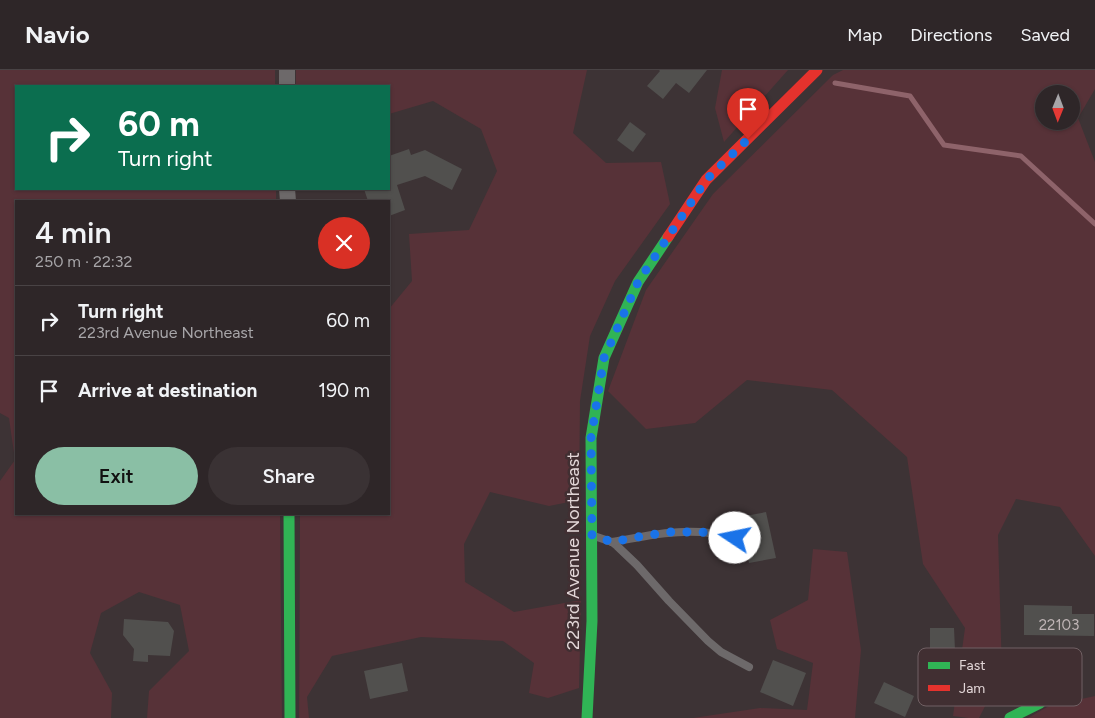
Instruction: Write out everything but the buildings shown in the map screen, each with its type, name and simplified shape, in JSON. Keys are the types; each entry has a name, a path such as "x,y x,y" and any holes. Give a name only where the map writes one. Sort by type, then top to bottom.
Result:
{"street":[{"path":"287,70 287,85"},
{"name":"223rd Avenue Northeast","path":"587,718 592,621 591,438 604,358 638,282 706,180 817,70"},
{"path":"289,515 290,718"},
{"path":"1010,718 1034,706"}],"lane":[{"path":"612,542 670,532 702,532 735,538"},
{"path":"592,535 612,542 708,641 722,652 748,667"}],"shaded area":[{"path":"0,70 275,70 275,85 15,85 15,190 276,190 276,200 15,200 15,460 9,418 0,413"},
{"path":"296,70 587,70 573,133 606,163 661,162 670,204 615,281 590,336 580,401 579,500 549,506 490,492 464,544 465,582 514,612 581,600 579,688 548,698 529,693 534,663 503,641 421,637 332,656 307,697 309,718 299,718 300,515 390,515 390,308 412,281 409,234 469,230 497,171 481,129 433,101 390,114 390,85 296,85"},
{"path":"722,70 788,70 724,142 715,108"},
{"path":"843,70 1095,70 1095,89 1080,115 1080,85 1035,85 1035,130 1080,130 1080,123 1095,162 1095,556 1060,507 1016,499 998,535 1001,648 962,648 965,628 923,564 907,457 832,390 747,380 695,423 646,429 608,391 646,290 713,194 833,75"},
{"path":"15,460 15,515 280,515 282,718 147,718 149,691 189,651 180,605 139,592 101,613 90,653 112,693 111,718 0,718 0,481"},
{"path":"813,549 847,552 861,650 855,718 693,718 760,708 807,710 813,663 777,649 770,620 808,600"},
{"path":"1095,696 1095,718 1028,718 1049,706 1082,706 1082,699"},
{"path":"954,706 985,706 979,718 953,716"}],"waterway":[{"path":"835,83 910,96 944,145 1021,156 1095,224"}],"traffic: fast":[{"path":"587,718 592,621 591,438 604,358 638,282 668,237"},
{"path":"289,515 290,718"},
{"path":"1010,718 1034,706"}],"traffic: jam":[{"path":"668,237 706,180 817,70"}],"route":[{"path":"735,538 702,532 670,532 612,542 592,535 591,438 604,358 638,282 706,180 748,139"}]}
